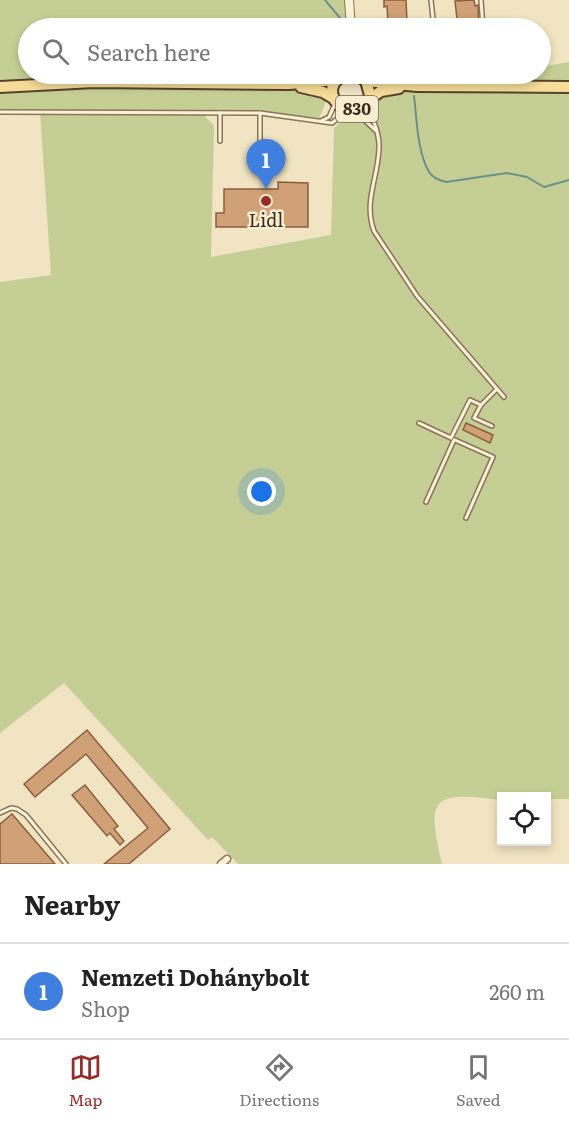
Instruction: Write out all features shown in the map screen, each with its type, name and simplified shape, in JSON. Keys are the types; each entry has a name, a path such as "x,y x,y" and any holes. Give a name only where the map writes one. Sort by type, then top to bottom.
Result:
{"main road":[{"name":"830","path":"0,87 56,84"},
{"name":"830","path":"289,84 316,90 351,110 381,91 417,86 569,87"},
{"name":"830","path":"334,100 332,92 336,84"},
{"name":"830","path":"366,84 370,90 367,101"},
{"name":"830","path":"406,84 417,86"}],"street":[{"path":"350,0 351,18"}],"lane":[{"path":"431,0 433,18"},
{"path":"481,0 482,18"},
{"path":"514,84 522,87"},
{"path":"321,121 329,117 334,100"},
{"path":"367,101 380,143 369,202 370,220 374,231 417,296 504,398"},
{"path":"0,112 260,113 334,122 351,110 376,131"},
{"path":"220,113 220,141"},
{"path":"260,113 260,141"},
{"path":"492,426 474,418 481,405 497,389"},
{"path":"426,502 470,400 481,405"},
{"path":"419,423 493,458 466,518"},
{"path":"0,813 11,808 22,811 66,864"}],"green space":[{"path":"0,0 348,0 349,18 18,18 18,84 320,84 327,98 319,119 258,111 205,112 205,117 214,128 211,257 331,235 334,128 348,115 379,95 401,89 531,89 530,84 551,84 551,65 569,62 569,799 551,799 551,792 497,792 497,800 477,797 448,799 439,804 435,812 437,842 442,864 238,864 212,837 208,840 64,683 0,733 0,282 51,275 40,111 0,110"}],"building":[{"path":"384,0 406,0 407,18 388,18 387,6 384,7"},
{"path":"474,0 475,6 478,5 479,18 457,18 455,1"},
{"name":"Lidl","path":"278,182 308,183 308,227 216,227 216,213 224,213 224,189 278,189"},
{"path":"466,423 493,435 490,443 463,430"},
{"path":"87,730 170,829 129,864 104,864 148,828 86,754 35,797 24,784"},
{"path":"85,785 118,826 114,829 124,841 120,845 110,833 107,836 72,795"},
{"path":"12,814 55,864 0,864 0,824"}],"waterway":[{"path":"325,0 340,18"},
{"path":"414,96 422,155 429,172 436,179 446,182 507,173 527,177 544,187 569,180"}],"place":[{"name":"Nemzeti Dohánybolt","path":"266,189"},
{"name":"Lidl","path":"266,201"}]}
